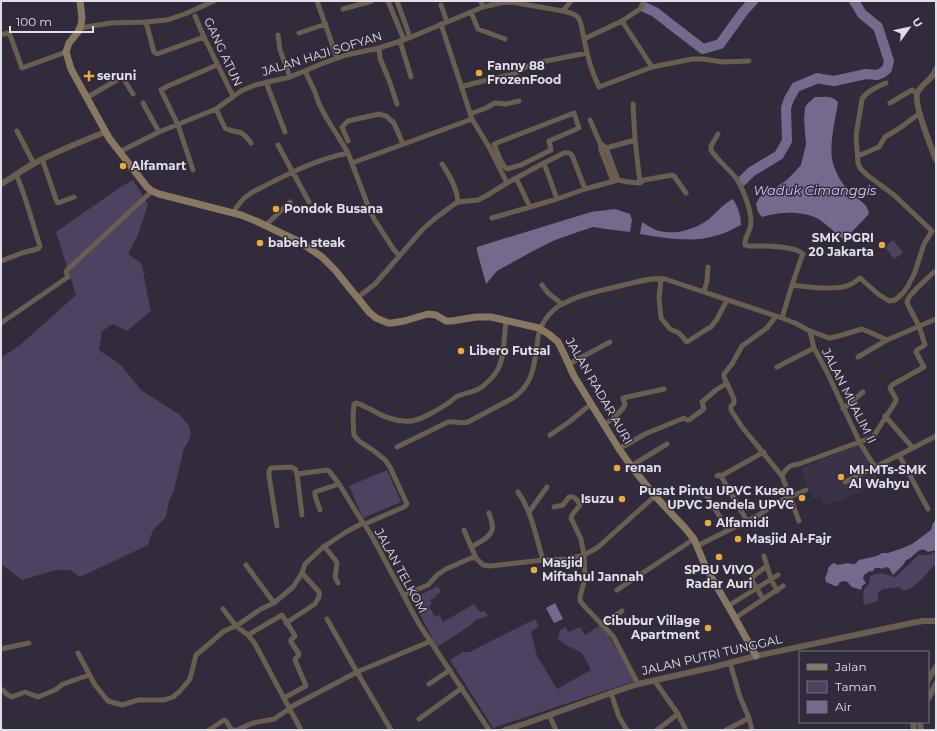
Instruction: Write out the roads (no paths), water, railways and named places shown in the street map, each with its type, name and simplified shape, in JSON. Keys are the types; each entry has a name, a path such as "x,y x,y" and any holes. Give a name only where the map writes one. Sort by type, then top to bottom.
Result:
{"main road":[{"path":"66,52 69,43 80,28 82,18 80,1"},
{"name":"JALAN RADAR AURI","path":"66,52 71,69 105,132 142,182 152,191 251,219 300,242 313,250 335,270 365,308 373,315 388,323 404,321 428,314 436,315 446,321 476,317 491,317 539,328 558,342 574,376 619,449 655,496 675,517 696,543 706,568 756,656"}],"street":[{"path":"80,28 111,23 167,20 214,1"},
{"path":"317,1 337,58"},
{"path":"344,9 372,1"},
{"path":"388,1 402,40 411,77"},
{"path":"397,1 410,37"},
{"path":"481,1 483,7"},
{"path":"562,11 572,1"},
{"path":"644,1 640,9 622,21 584,39 594,76 599,87 652,67 692,59 723,62 749,61"},
{"name":"JALAN HAJI SOFYAN","path":"119,152 159,132 216,109 241,91 255,85 290,77 346,55 379,48 483,7 500,2 525,2 572,13 579,18 584,39"},
{"path":"441,5 444,23 471,117 492,146 506,169 521,165 551,150 549,141 579,128 574,113 492,146"},
{"path":"472,12 478,29 505,39"},
{"name":"GANG ATUN","path":"196,16 204,37 233,96"},
{"path":"622,21 652,67"},
{"path":"146,22 154,52 157,54 204,37"},
{"path":"299,34 326,24"},
{"path":"1,35 7,33 10,35 22,68 66,52"},
{"path":"278,35 280,50 290,77"},
{"path":"379,48 380,58 389,80 396,104"},
{"path":"462,87 514,74 536,63 587,53"},
{"path":"193,170 178,125 161,92 162,89 217,65"},
{"path":"305,71 319,104 348,153 374,219 399,256"},
{"path":"936,71 917,93 917,102 920,113 936,160"},
{"path":"86,98 122,77 133,94"},
{"path":"266,82 285,132"},
{"path":"792,285 811,288 830,288 847,286 860,278 871,288 891,301 895,300 903,293 915,272 926,242 934,230 894,195 864,172 859,165 856,136 862,99 865,95 886,83"},
{"path":"890,103 911,90 917,93"},
{"path":"352,163 471,117 495,103 506,104 519,101"},
{"path":"142,103 159,132"},
{"path":"634,104 635,140 640,183"},
{"path":"216,109 224,128 242,133 251,143"},
{"path":"858,156 878,147 885,137 920,113"},
{"path":"348,141 342,127 344,123 379,114 386,116 394,123 403,144"},
{"path":"590,120 616,181"},
{"path":"17,131 34,164"},
{"path":"1,184 16,174 57,152 105,132"},
{"path":"718,134 711,146 711,150 736,178 741,187 749,210 751,222 745,242 748,246 773,246 801,252 803,255 782,318"},
{"path":"603,149 635,140"},
{"path":"278,145 309,202"},
{"path":"492,146 507,182"},
{"path":"233,213 245,197 310,165 348,153"},
{"path":"357,298 375,284 422,230 458,202 478,200 507,182 564,153 569,153 572,155 585,189"},
{"path":"42,160 57,202 58,203 74,197"},
{"path":"544,162 557,200"},
{"path":"442,164 454,186 458,202"},
{"path":"1,262 22,253 37,249 40,246 25,196 16,174"},
{"path":"492,218 557,200 585,189 616,181 640,183 644,180 672,175 686,192"},
{"path":"516,178 530,207"},
{"path":"1,323 68,277 66,273 67,270 152,191"},
{"path":"266,225 290,202"},
{"path":"704,292 707,281 708,267"},
{"path":"782,476 786,469 792,465 799,464 860,443 875,436 885,416 896,401 890,388 892,385 924,367 916,353 916,350 925,345 909,307 908,300 917,288 934,272"},
{"path":"397,447 448,422 468,422 518,395 529,382 534,368 539,328 548,316 562,304 579,296 654,278 704,292 782,318 795,323 810,332 825,337 832,338 862,329 887,340"},
{"path":"661,279 659,298 661,318 670,329 679,333 687,342 711,327 727,300"},
{"path":"542,285 548,293 562,304"},
{"path":"776,316 767,328 741,347 732,364 724,374 724,377 734,399 731,410 742,427 764,452 782,476 799,521"},
{"path":"858,357 887,340 936,319"},
{"path":"297,474 327,470 340,484 364,524 404,507 406,504 390,467 385,460 356,438 353,430 354,404 360,404 397,420 410,421 431,413 448,404 455,398 481,388 498,369 502,357 506,320"},
{"name":"JALAN MUALIM II","path":"810,332 814,348 827,372 860,443 875,467"},
{"path":"569,364 610,342"},
{"path":"777,367 814,348"},
{"path":"619,449 645,434 684,418 689,420 704,409 702,402 727,383"},
{"path":"604,425 615,418 616,415 624,408 623,398 664,389"},
{"path":"843,408 863,392"},
{"path":"550,435 573,420 591,404"},
{"path":"885,416 913,448"},
{"path":"845,482 936,436"},
{"path":"631,466 667,444"},
{"path":"747,521 719,476 764,452"},
{"path":"899,456 928,510"},
{"path":"277,526 269,476 269,470 272,468 292,468 295,470 297,474 302,515"},
{"path":"320,510 315,492 340,484"},
{"path":"529,512 547,487"},
{"path":"617,590 696,543 747,521 790,496 806,490"},
{"path":"704,491 728,530"},
{"path":"518,492 529,512 543,560"},
{"path":"554,507 563,505 569,497 572,496 580,505 571,518 581,539 584,555 585,578 580,601 613,636 638,684"},
{"path":"464,530 476,558 483,564 490,566 543,560 568,559 584,555 597,548 655,496"},
{"path":"471,547 486,538 492,529 489,513"},
{"name":"JALAN TELKOM","path":"89,675 100,693 108,701 122,705 138,700 164,700 173,697 190,679 196,655 224,631 236,626 261,609 274,603 293,587 302,573 307,561 324,546 346,532 364,524 419,624 489,730"},
{"path":"324,546 336,561 335,577 338,583"},
{"path":"764,556 771,579 777,591"},
{"path":"404,595 428,585 434,577 446,569 467,559 476,558"},
{"path":"246,565 274,603"},
{"path":"763,599 756,589 752,578 767,566"},
{"path":"286,623 315,604 320,595 302,573"},
{"path":"728,606 778,575"},
{"path":"735,618 783,586"},
{"path":"223,609 236,626 248,635 255,644 301,730"},
{"path":"602,625 622,611"},
{"path":"248,635 282,615 295,636 291,642 299,654 295,660 306,686 284,698"},
{"path":"327,618 391,730"},
{"name":"JALAN PUTRI TUNGGAL","path":"505,730 610,692 638,684 756,656 912,623 936,621"},
{"path":"928,622 936,627"},
{"path":"237,730 253,723 269,720 357,672 431,642"},
{"path":"1,649 29,643"},
{"path":"1,690 12,697 25,692 38,696 55,690 62,684 89,675 78,653"},
{"path":"730,663 740,697 750,718 752,730"},
{"path":"929,678 936,667"},
{"path":"429,684 450,670"},
{"path":"654,680 678,714 686,730"},
{"path":"929,697 936,684"},
{"path":"419,719 462,688"},
{"path":"610,692 619,717 627,730"},
{"path":"658,730 678,714"},
{"path":"549,715 556,730"},
{"path":"726,730 750,718"},
{"path":"210,730 224,720 233,730"}],"water":[{"name":"Waduk Cimanggis","path":"815,97 830,97 838,102 831,149 834,167 843,184 867,207 869,214 844,240 820,220 799,213 783,213 762,217 758,212 756,204 763,194 774,189 788,179 801,165 806,144 804,120 805,107"},
{"name":"Waduk Cimanggis","path":"733,199 739,212 741,225 722,234 706,238 687,239 640,234 642,222 659,231 665,232 678,232 691,229 709,219"},
{"path":"615,209 630,214 632,220 630,232 593,227 555,240 497,271 486,284 477,247 591,212"},
{"path":"936,520 936,550 928,552 925,550 919,550 912,557 906,560 893,575 889,568 875,568 872,572 870,571 864,575 863,579 866,583 862,586 861,590 852,587 848,582 844,581 840,582 838,586 826,582 825,578 828,568 832,564 855,564 859,560 903,548 912,544 931,530 933,523"},
{"path":"555,603 563,619 554,623 546,608"}],"waterway":[{"path":"644,7 655,12 703,49 720,44 743,12 753,1"},
{"path":"742,181 751,172 779,155 787,141 786,108 796,87 818,78 834,81 866,74 877,75 887,69 889,61 878,27 862,14 854,1"}],"place":[{"name":"Fanny 88 FrozenFood","path":"479,73"},
{"name":"seruni","path":"89,76"},
{"name":"Alfamart","path":"123,166"},
{"name":"Pondok Busana","path":"276,209"},
{"name":"babeh steak","path":"260,243"},
{"name":"SMK PGRI 20 Jakarta","path":"882,245"},
{"name":"Libero Futsal","path":"461,351"},
{"name":"renan","path":"617,468"},
{"name":"MI-MTs-SMK Al Wahyu","path":"841,477"},
{"name":"Pusat Pintu UPVC Kusen UPVC Jendela UPVC","path":"802,498"},
{"name":"Isuzu","path":"622,499"},
{"name":"Alfamidi","path":"708,523"},
{"name":"Masjid Al-Fajr","path":"738,539"},
{"name":"SPBU VIVO Radar Auri","path":"719,557"},
{"name":"Masjid Miftahul Jannah","path":"534,570"},
{"name":"Cibubur Village Apartment","path":"708,628"}]}
